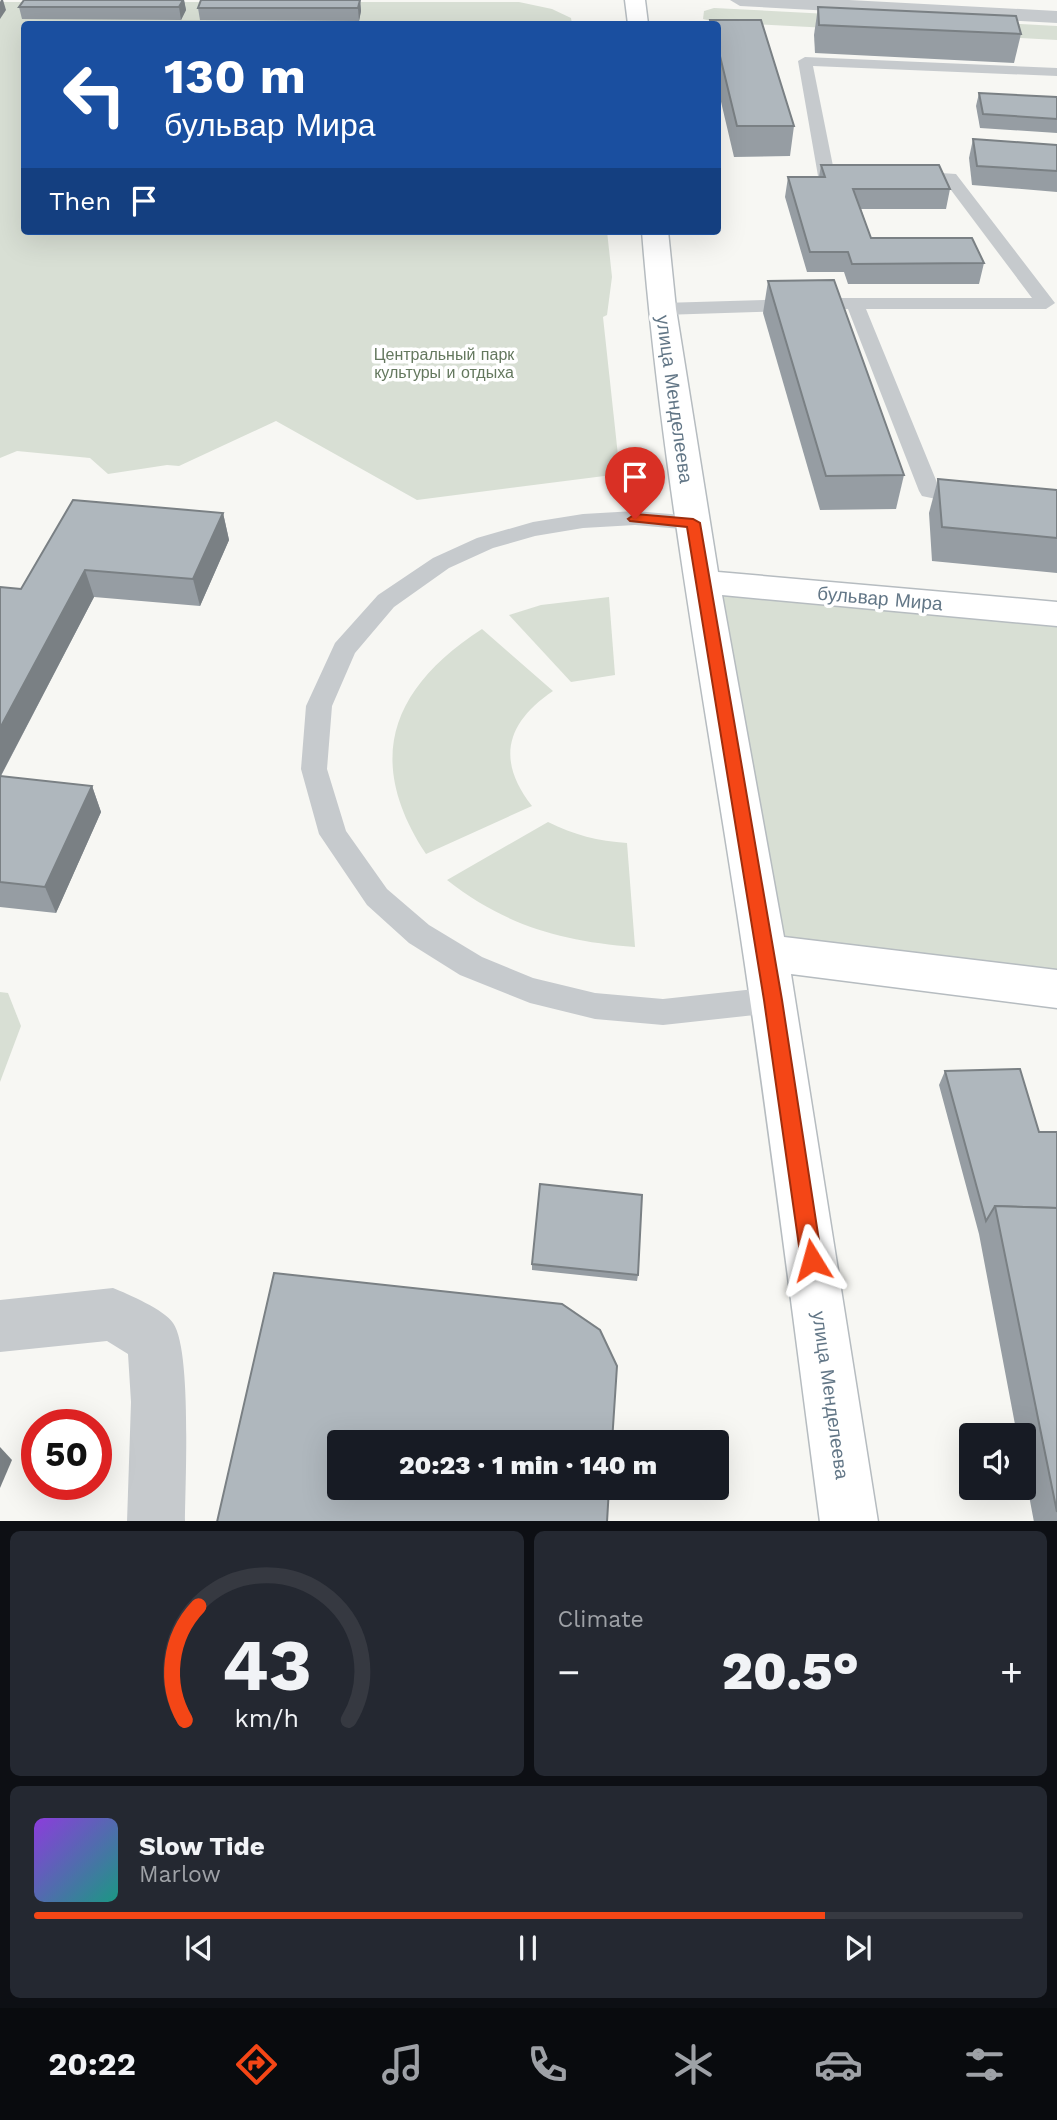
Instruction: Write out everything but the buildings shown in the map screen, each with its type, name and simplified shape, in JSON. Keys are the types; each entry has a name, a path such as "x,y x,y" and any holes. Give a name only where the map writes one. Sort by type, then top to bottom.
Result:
{"main road":[{"path":"635,0 638,21"},
{"name":"улица Менделеева","path":"655,235 662,309 693,523 769,976 849,1521"},
{"name":"бульвар Мира","path":"704,582 1057,614"},
{"path":"769,976 1057,989"}],"street":[{"path":"740,0 908,5 1057,17"},
{"path":"0,1326 113,1314 154,1340 158,1402 156,1521"}],"lane":[{"path":"867,176 826,176 805,61 1057,72"},
{"path":"662,309 1046,303 950,177 895,176"},
{"path":"855,304 930,491 993,497"},
{"path":"693,523 635,519 583,521 485,543 440,563 386,601 344,649 319,706 314,769 333,834 377,897 419,934 471,966 530,990 595,1006 663,1012 769,976"}],"green space":[{"name":"Центральный парк культуры и отдыха","path":"0,2 519,2 552,9 571,18 572,21 21,21 21,235 607,235 612,277 607,315 603,317 620,474 417,500 276,421 179,466 167,465 108,474 90,458 17,451 0,458"},
{"path":"714,8 1057,26 1057,40 721,22 703,19 704,11"},
{"path":"704,582 1057,614 1057,989 764,953"},
{"path":"609,597 615,675 571,682 509,615 541,605"},
{"path":"482,629 553,691 525,716 511,743 513,773 532,806 426,854 407,820 396,787 392,757 397,728 408,701 426,676 451,652"},
{"path":"548,822 586,837 627,843 635,947 583,940 535,928 491,909 447,880"},
{"path":"0,992 8,993 21,1026 0,1082"}],"route":[{"path":"635,519 693,523 773,1000 812,1260"}]}
